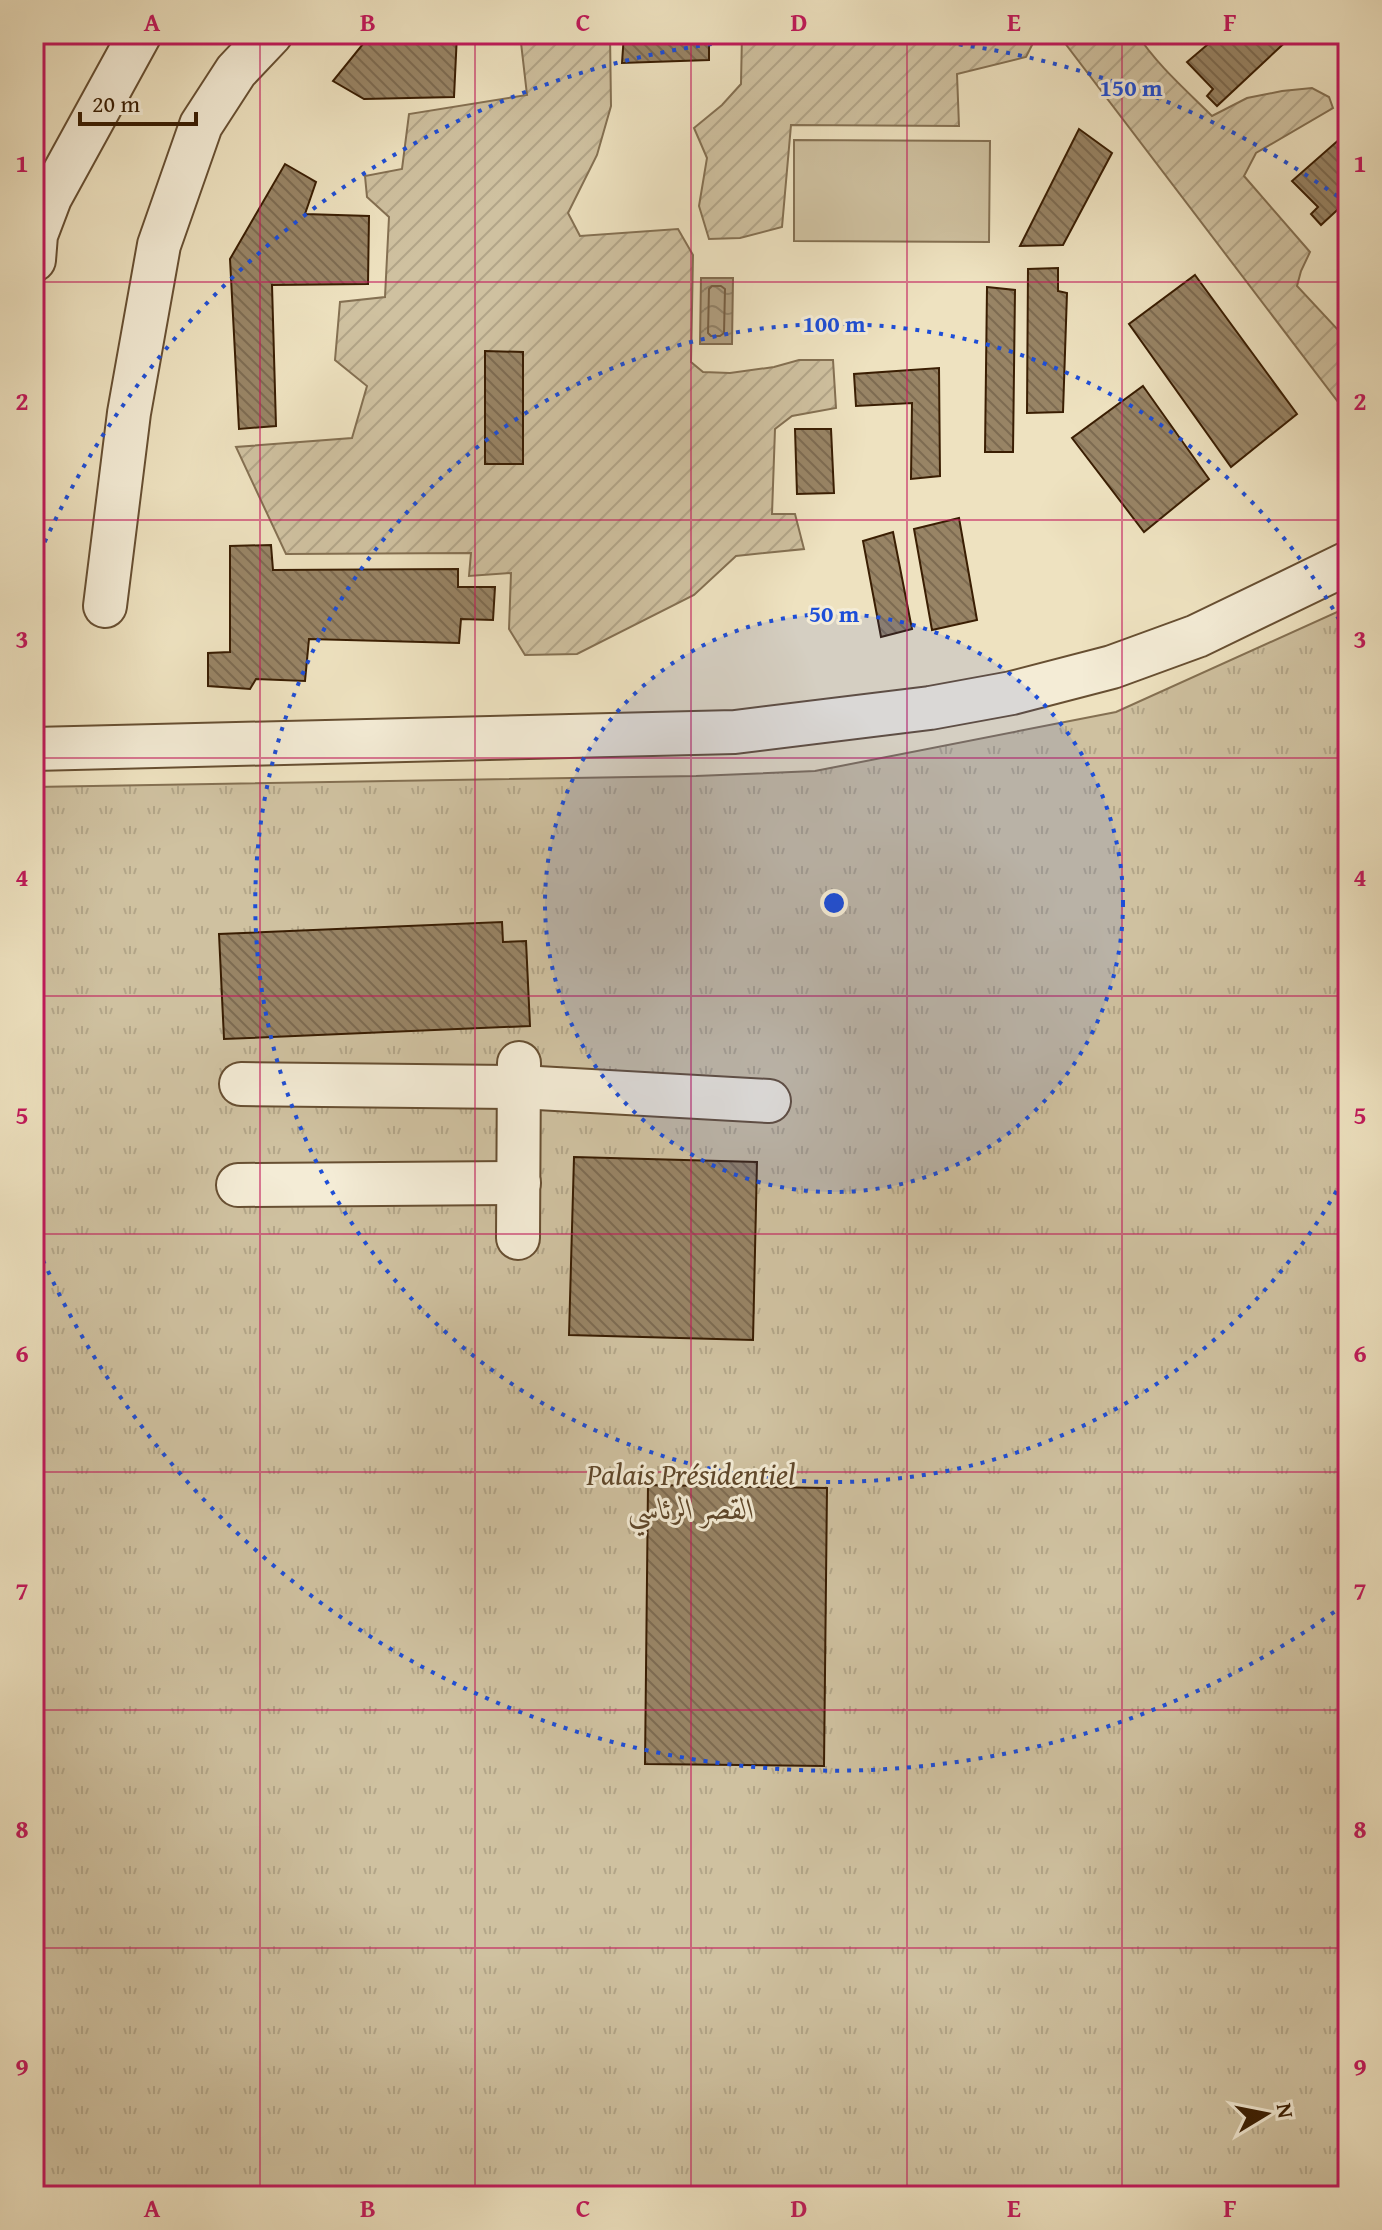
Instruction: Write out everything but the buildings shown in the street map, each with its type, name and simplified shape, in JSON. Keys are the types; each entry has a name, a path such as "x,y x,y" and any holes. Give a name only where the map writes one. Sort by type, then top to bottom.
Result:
{"street":[{"path":"35,243 50,198 140,34"},
{"path":"105,606 129,413 159,245 201,125 236,71 271,34"},
{"path":"34,749 735,732 930,708 1012,693 1112,667 1197,636 1348,563"},
{"path":"518,1238 520,1075"},
{"path":"241,1084 520,1075 769,1101"},
{"path":"238,1185 519,1183"}],"green space":[{"path":"520,34 610,34 611,106 597,155 568,213 580,236 678,229 693,255 691,362 703,372 730,373 799,360 833,360 836,408 792,416 775,429 772,514 795,514 804,549 736,556 694,595 577,654 525,655 509,629 511,573 469,576 471,553 286,554 236,447 352,438 367,386 335,360 340,302 385,297 389,217 367,197 365,176 402,169 409,114 527,95"},
{"path":"742,34 1034,34 1036,37 1026,57 957,74 959,126 791,125 782,227 740,238 709,239 699,206 707,158 694,128 741,84"},
{"path":"1058,34 1137,34 1163,67 1212,116 1247,98 1282,91 1312,88 1329,97 1333,108 1256,153 1244,176 1310,252 1297,286 1338,330 1348,328 1348,415"},
{"path":"794,140 990,141 989,242 794,241"},
{"name":"Palais Présidentiel القصر الرئاسي","path":"1348,607 1348,2196 34,2196 34,787 696,776 815,771 1116,712"}],"water":[{"path":"701,278 733,278 732,344 700,344"}]}
